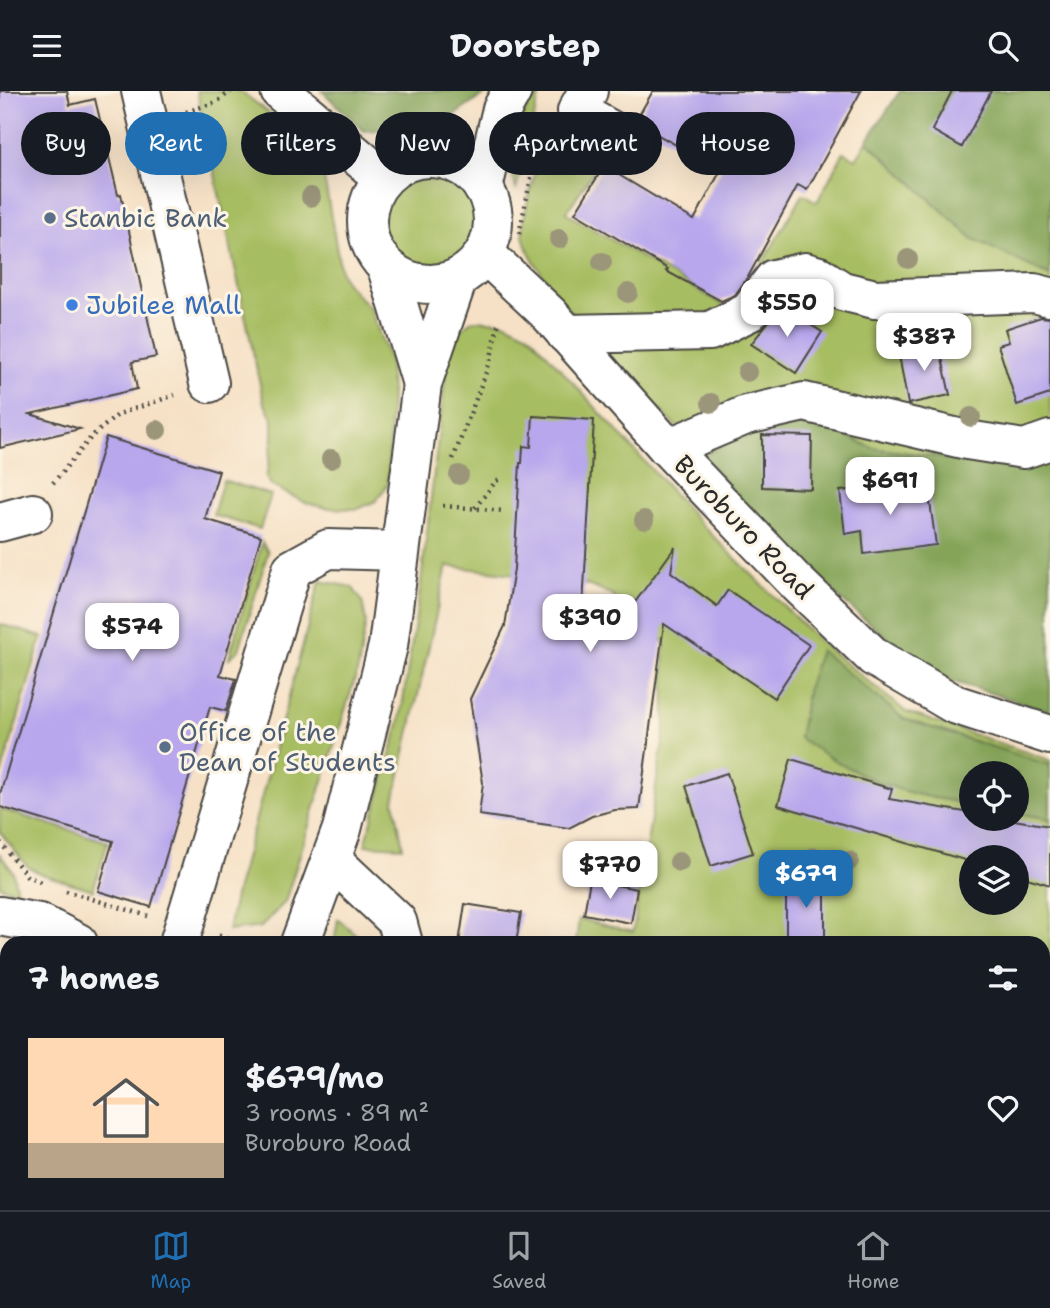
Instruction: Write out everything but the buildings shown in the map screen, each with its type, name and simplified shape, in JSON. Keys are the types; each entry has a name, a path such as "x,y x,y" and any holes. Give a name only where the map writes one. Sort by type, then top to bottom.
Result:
{"street":[{"path":"579,112 588,91"},
{"path":"283,92 383,178"},
{"path":"475,129 507,100"},
{"path":"483,188 507,100"},
{"path":"144,108 209,383"},
{"path":"387,175 372,195 367,213 368,234 375,252 387,268 402,278 421,284 440,284 484,269"},
{"path":"303,936 342,829 388,646 422,384 484,269 492,231 492,209 483,188 471,175"},
{"path":"387,268 422,384"},
{"name":"Buroburo Road","path":"484,269 549,314 668,449 796,582 874,657 954,704 1050,735"},
{"path":"566,334 710,331 749,312 774,279 805,272 819,276 842,291 875,299 1034,293 1050,297"},
{"path":"668,449 746,415 804,402 954,437 1024,449 1050,440"},
{"path":"166,930 292,569 328,549 400,551"},
{"path":"331,859 397,921 401,936"},
{"path":"18,927 39,923 64,936"}],"path":[{"path":"144,108 217,102 231,91"},
{"path":"449,470 490,362 484,269 521,175"},
{"path":"17,517 53,482 93,435 119,414 209,383"},
{"path":"474,509 496,481 501,479"},
{"path":"405,513 435,506 505,511"},
{"path":"0,842 27,876 50,886"},
{"path":"62,890 166,930"}],"green space":[{"path":"197,91 240,91 268,112 241,112 241,175 324,175 341,273 346,283 370,308 389,360 391,392 388,484 376,501 358,509 327,508 306,503 272,486 266,478 273,438 273,419 264,403 215,175 227,175 227,112 202,112"},
{"path":"322,91 490,91 459,112 375,112 375,130 364,131 361,128 361,112 344,112"},
{"path":"900,91 1050,91 1050,276 972,238 867,141"},
{"path":"540,93 535,112 525,112 529,105"},
{"path":"867,141 972,238 1050,276 1050,459 1024,469 872,448 801,414 745,430 705,456 601,347 548,282 530,254 523,233 535,175 591,175 566,213 734,311 803,194 817,202 844,152 856,159"},
{"path":"402,175 452,175 471,192 479,211 479,231 471,250 456,265 437,273 417,273 398,265 383,250 375,231 378,201 390,184"},
{"path":"513,175 520,175 516,190"},
{"path":"473,320 504,322 529,334 701,524 821,643 906,712 1050,760 1050,765 1039,763 904,719 820,651 911,793 959,802 959,831 1029,831 1029,815 1050,819 1050,936 577,936 579,919 633,932 665,729 664,641 633,621 611,594 576,581 447,566 394,801 403,847 365,845 400,720 420,591 450,337"},
{"path":"801,414 872,448 1024,469 1050,459 1050,711 931,675 807,571 740,501 705,456 745,430"},
{"path":"223,480 271,495 260,529 213,515"},
{"path":"262,542 268,552 239,650 229,658"},
{"path":"320,581 352,587 362,601 366,622 358,669 285,902 261,927 228,931 235,896"},
{"path":"0,624 42,637 0,779"},
{"path":"820,650 904,719 1050,765 1050,819 1029,815 1029,761 959,761 959,802 897,789 839,763 799,738 808,686"},
{"path":"0,809 108,842 93,890 41,874 27,866 0,832"},
{"path":"0,854 13,872 17,892 0,886"},
{"path":"338,919 358,936 335,936"}],"place":[{"name":"Stanbic Bank","path":"50,218"},
{"name":"Jubilee Mall","path":"72,305"},
{"name":"Office of the Dean of Students","path":"165,747"}]}
